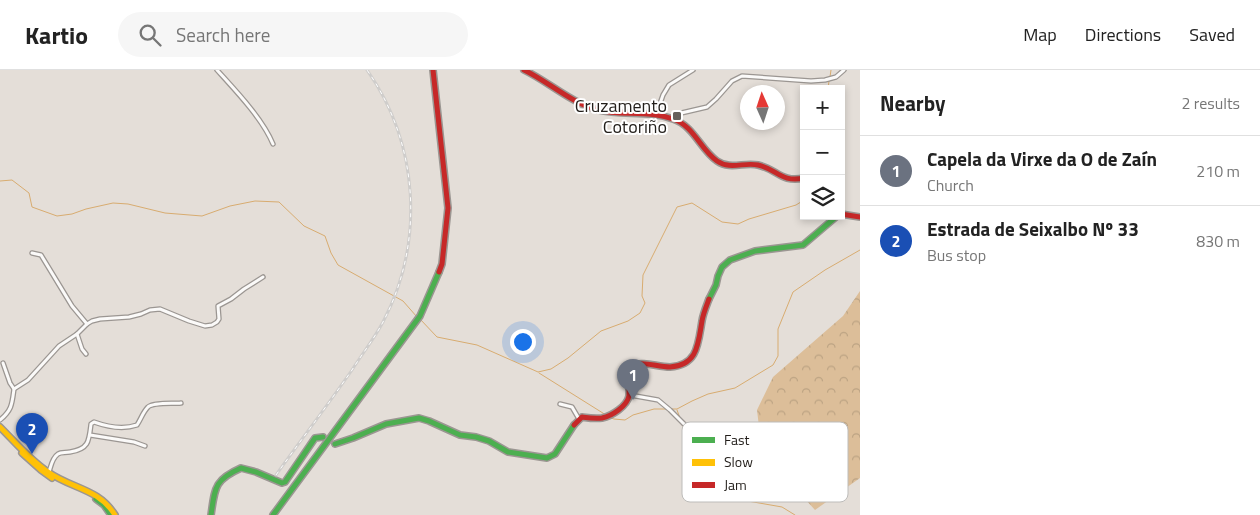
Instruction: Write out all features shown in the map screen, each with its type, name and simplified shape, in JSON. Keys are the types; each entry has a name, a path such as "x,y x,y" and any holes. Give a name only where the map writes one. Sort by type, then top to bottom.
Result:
{"street":[{"path":"217,70 261,124 272,144"},
{"path":"273,515 420,316 442,264 448,208 433,70"},
{"path":"656,116 663,95 669,85 693,70"},
{"path":"674,119 677,114 707,108 732,80 742,76 811,81 836,77 844,70"},
{"path":"526,71 572,100 597,110 674,119 686,127 716,160 724,165 733,167 759,165 784,178 796,181 800,180"},
{"path":"845,215 860,217"},
{"path":"335,444 386,424 419,418 460,434 489,441 508,452 546,458 555,454 571,429 582,417 600,419 610,416 627,402 630,395 626,378 632,364 640,363 664,367 679,366 694,354 698,345 705,308 722,267 730,260 755,251 803,246 832,220"},
{"path":"32,253 41,256 72,306 87,324"},
{"path":"14,388 28,380 60,346 87,324 100,319 129,317 150,310 160,309 189,322 205,326 212,325 218,322 219,319 218,306 263,277"},
{"path":"77,334 82,349 86,354"},
{"path":"0,420 9,412 14,388 10,383 3,363"},
{"path":"630,395 658,400 682,422"},
{"path":"48,472 57,454 82,449 87,444 91,424 94,422 108,426 131,427 138,425 150,406 155,404 181,404"},
{"path":"560,404 572,407 580,420"},
{"path":"0,427 48,472"},
{"path":"0,432 47,475 100,502 113,515"},
{"path":"90,435 134,442 145,446"},
{"path":"211,515 215,493 220,482 226,476 241,468 282,483 285,482 315,438 323,437"},
{"path":"28,459 32,459 40,468 102,499 110,506 113,515"}],"green space":[{"path":"860,291 860,478 848,487 848,422 758,422 757,410 773,377 843,316"},
{"path":"808,502 826,502 815,510"}],"waterway":[{"path":"830,77 831,70"},
{"path":"828,85 829,81"},
{"path":"0,181 12,180 29,193 32,207 57,216 113,203 128,204 165,213 202,216 230,206 255,201 279,202 304,226 325,236 338,265 403,301 417,317"},
{"path":"420,319 437,337 477,345 538,372 551,369 568,358 601,331 628,321 640,313 645,303 642,296 643,275 677,207 692,203 722,222 738,224 800,202"},
{"path":"671,409 677,409 708,394 735,388 773,365 778,356 778,329 793,292 825,270 860,250"},
{"path":"539,373 606,415"},
{"path":"611,418 625,420 633,415 654,409 667,409"},
{"path":"677,410 680,418"},
{"path":"753,502 782,507 795,515"}],"railway":[{"path":"276,475 343,383 383,322 397,291 406,259 410,227 410,194 406,161 397,129 384,99 367,70"}],"traffic: fast":[{"path":"709,299 722,267 730,260 755,251 803,245 832,220"},
{"path":"273,515 420,316 439,272"},
{"path":"335,444 386,424 419,418 460,435 489,441 508,452 547,458 555,454 574,425"},
{"path":"211,515 217,486 232,472 241,468 282,483 285,482 315,438 323,437"},
{"path":"96,499 104,505 111,515"}],"traffic: slow":[{"path":"0,427 41,467 57,478 101,499 115,515"},
{"path":"22,453 52,478"}],"traffic: jam":[{"path":"433,70 448,208 442,264 439,272"},
{"path":"524,70 588,107 607,112 664,116 680,122 692,132 711,156 722,164 758,165 790,179 800,178"},
{"path":"845,215 860,217"},
{"path":"574,425 582,417 602,418 622,407 629,396 627,378 632,365 642,364 670,367 679,365 691,358 698,345 703,316 709,299"}],"place":[{"name":"Cruzamento Cotoriño","path":"677,116"},
{"name":"Capela da Virxe da O de Zaín","path":"633,400"},
{"name":"Estrada de Seixalbo Nº 33","path":"32,454"}]}
